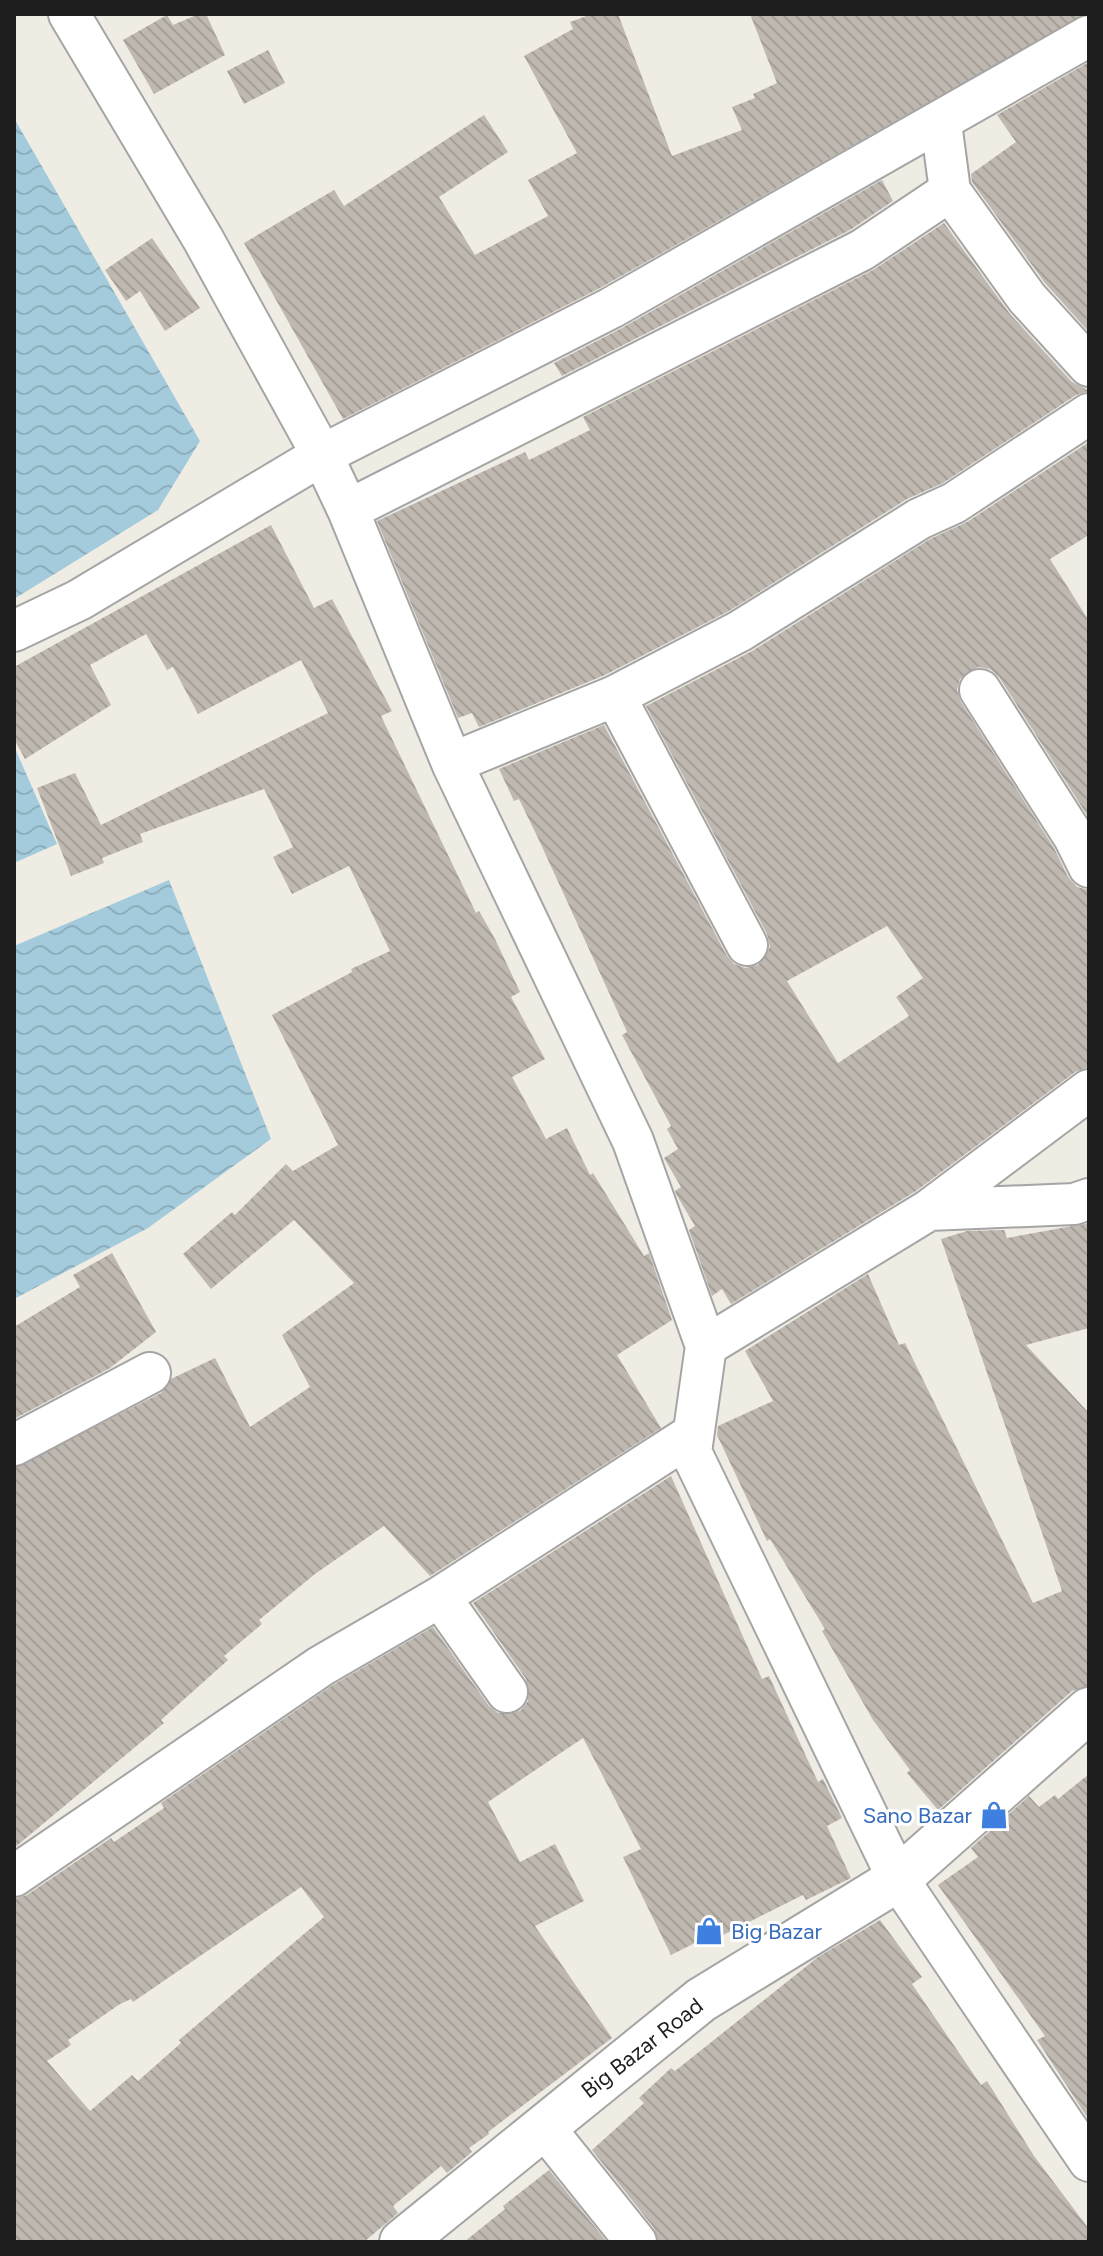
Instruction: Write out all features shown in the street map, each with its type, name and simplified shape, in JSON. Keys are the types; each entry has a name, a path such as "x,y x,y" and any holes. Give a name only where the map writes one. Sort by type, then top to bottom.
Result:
{"street":[{"path":"69,14 203,239 322,455 348,510 452,763 633,1141 706,1346 691,1452 898,1879 1089,2161"},
{"path":"14,631 79,600 322,455 611,308 941,123 1089,36"},
{"path":"941,123 950,191 1027,298 1089,366"},
{"path":"348,510 862,250 950,191"},
{"path":"452,763 615,696 740,631 919,519 954,503 1089,414"},
{"path":"980,690 1074,837 1089,867"},
{"path":"615,696 747,945"},
{"path":"706,1346 929,1210 1089,1090"},
{"path":"929,1210 1074,1204 1089,1199"},
{"path":"14,1445 150,1373"},
{"path":"14,1876 321,1666 440,1597 693,1434"},
{"path":"440,1597 507,1692"},
{"name":"Big Bazar Road","path":"402,2242 701,2000 898,1879 1089,1710"},
{"path":"543,2126 636,2242"}],"water":[{"path":"14,118 200,441 158,510 14,599"},
{"path":"14,746 57,844 14,863"},
{"path":"169,880 271,1139 148,1228 14,1299 14,946"}],"building":[{"path":"206,14 225,55 154,94 123,40 167,15 173,25"},
{"path":"592,14 618,14 672,156 742,130 732,107 755,98 753,94 777,83 750,14 1085,14 600,288 343,419 244,243 334,190 344,206 484,115 508,152 439,197 475,255 548,216 528,180 577,153 524,56 573,29 570,22"},
{"path":"268,50 285,83 244,104 227,71"},
{"path":"1089,62 1089,332 1045,283 972,182 971,174 1016,142 997,115"},
{"path":"882,180 893,201 850,230 562,376 554,363 622,328"},
{"path":"944,223 1010,314 1072,382 1089,391 1076,395 943,483 907,499 729,611 605,675 479,727 472,713 458,718 377,521 525,452 529,460 590,430 583,417 873,270"},
{"path":"152,238 200,308 165,331 140,291 126,301 105,270"},
{"path":"1089,442 1089,535 1050,559 1089,621 1089,818 999,677 990,669 978,667 960,679 957,690 961,702 1054,848 1068,877 1077,887 1089,890 1089,1067 1075,1072 916,1191 731,1304 722,1289 712,1296 689,1230 695,1226 676,1194 675,1191 681,1187 664,1158 678,1149 667,1129 671,1126 622,1035 627,1032 538,838 519,799 514,801 499,769 604,725 727,956 734,964 745,968 758,965 770,947 767,934 646,706 752,651 930,539 967,522","holes":["887,926 923,978 896,997 909,1016 838,1063 787,981"]},
{"path":"271,525 314,608 332,599 392,711 381,716 476,913 479,911 495,939 520,992 511,997 545,1059 512,1077 546,1139 567,1128 590,1175 593,1173 644,1256 649,1253 672,1320 617,1355 661,1428 430,1576 384,1526 315,1574 259,1620 262,1624 224,1656 228,1660 161,1720 164,1723 14,1848 14,1468 161,1393 171,1379 215,1358 250,1427 310,1387 282,1335 354,1283 294,1220 211,1289 183,1254 232,1212 235,1215 286,1164 293,1171 338,1145 272,1015 352,972 351,969 390,951 349,866 292,894 273,857 293,847 264,789 140,834 143,842 102,858 104,863 71,876 37,788 75,773 101,825 328,713 301,660 198,714 173,667 167,670 146,634 90,665 111,705 25,759 14,739 14,667"},
{"path":"1089,1223 1089,1328 1026,1345 1089,1413 1089,1686 1072,1691 938,1810 907,1773 910,1770 873,1720 822,1631 825,1629 770,1539 767,1541 717,1435 718,1426 773,1401 745,1351 868,1274 899,1345 905,1343 1033,1603 1062,1591 941,1239 967,1231 1004,1230 1007,1238"},
{"path":"112,1253 156,1332 110,1368 14,1419 14,1327 80,1287 73,1275"},
{"path":"671,1476 762,1679 769,1676 818,1782 823,1779 842,1818 827,1826 851,1878 806,1900 803,1895 701,1946 699,1941 671,1955 623,1857 641,1849 583,1738 488,1802 520,1862 555,1844 584,1901 535,1926 612,2038 488,2132 469,2148 472,2152 447,2173 441,2166 393,2206 398,2213 364,2242 14,2242 14,1899 27,1895 111,1838 114,1842 164,1808 161,1803 333,1685 433,1627 489,1706 498,1713 520,1711 528,1701 526,1679 473,1603","holes":["301,1887 324,1917 179,2040 181,2043 138,2081 132,2075 90,2111 47,2061 71,2045 68,2040 120,2004 131,1999 133,2002"]},
{"path":"1089,1774 1089,2120 1037,2040 1045,2036 938,1885 978,1857 971,1848 1029,1796 1039,1807 1055,1795 1058,1799"},
{"path":"880,1920 922,1977 912,1984 981,2085 987,2081 1034,2156 1089,2229 1089,2242 658,2242 654,2228 592,2150 644,2103 639,2098 671,2068 675,2071 818,1957"},
{"path":"549,2170 607,2242 464,2242 505,2209 503,2206"}],"place":[{"name":"Sano Bazar","path":"994,1815"},
{"name":"Big Bazar","path":"709,1931"}]}
